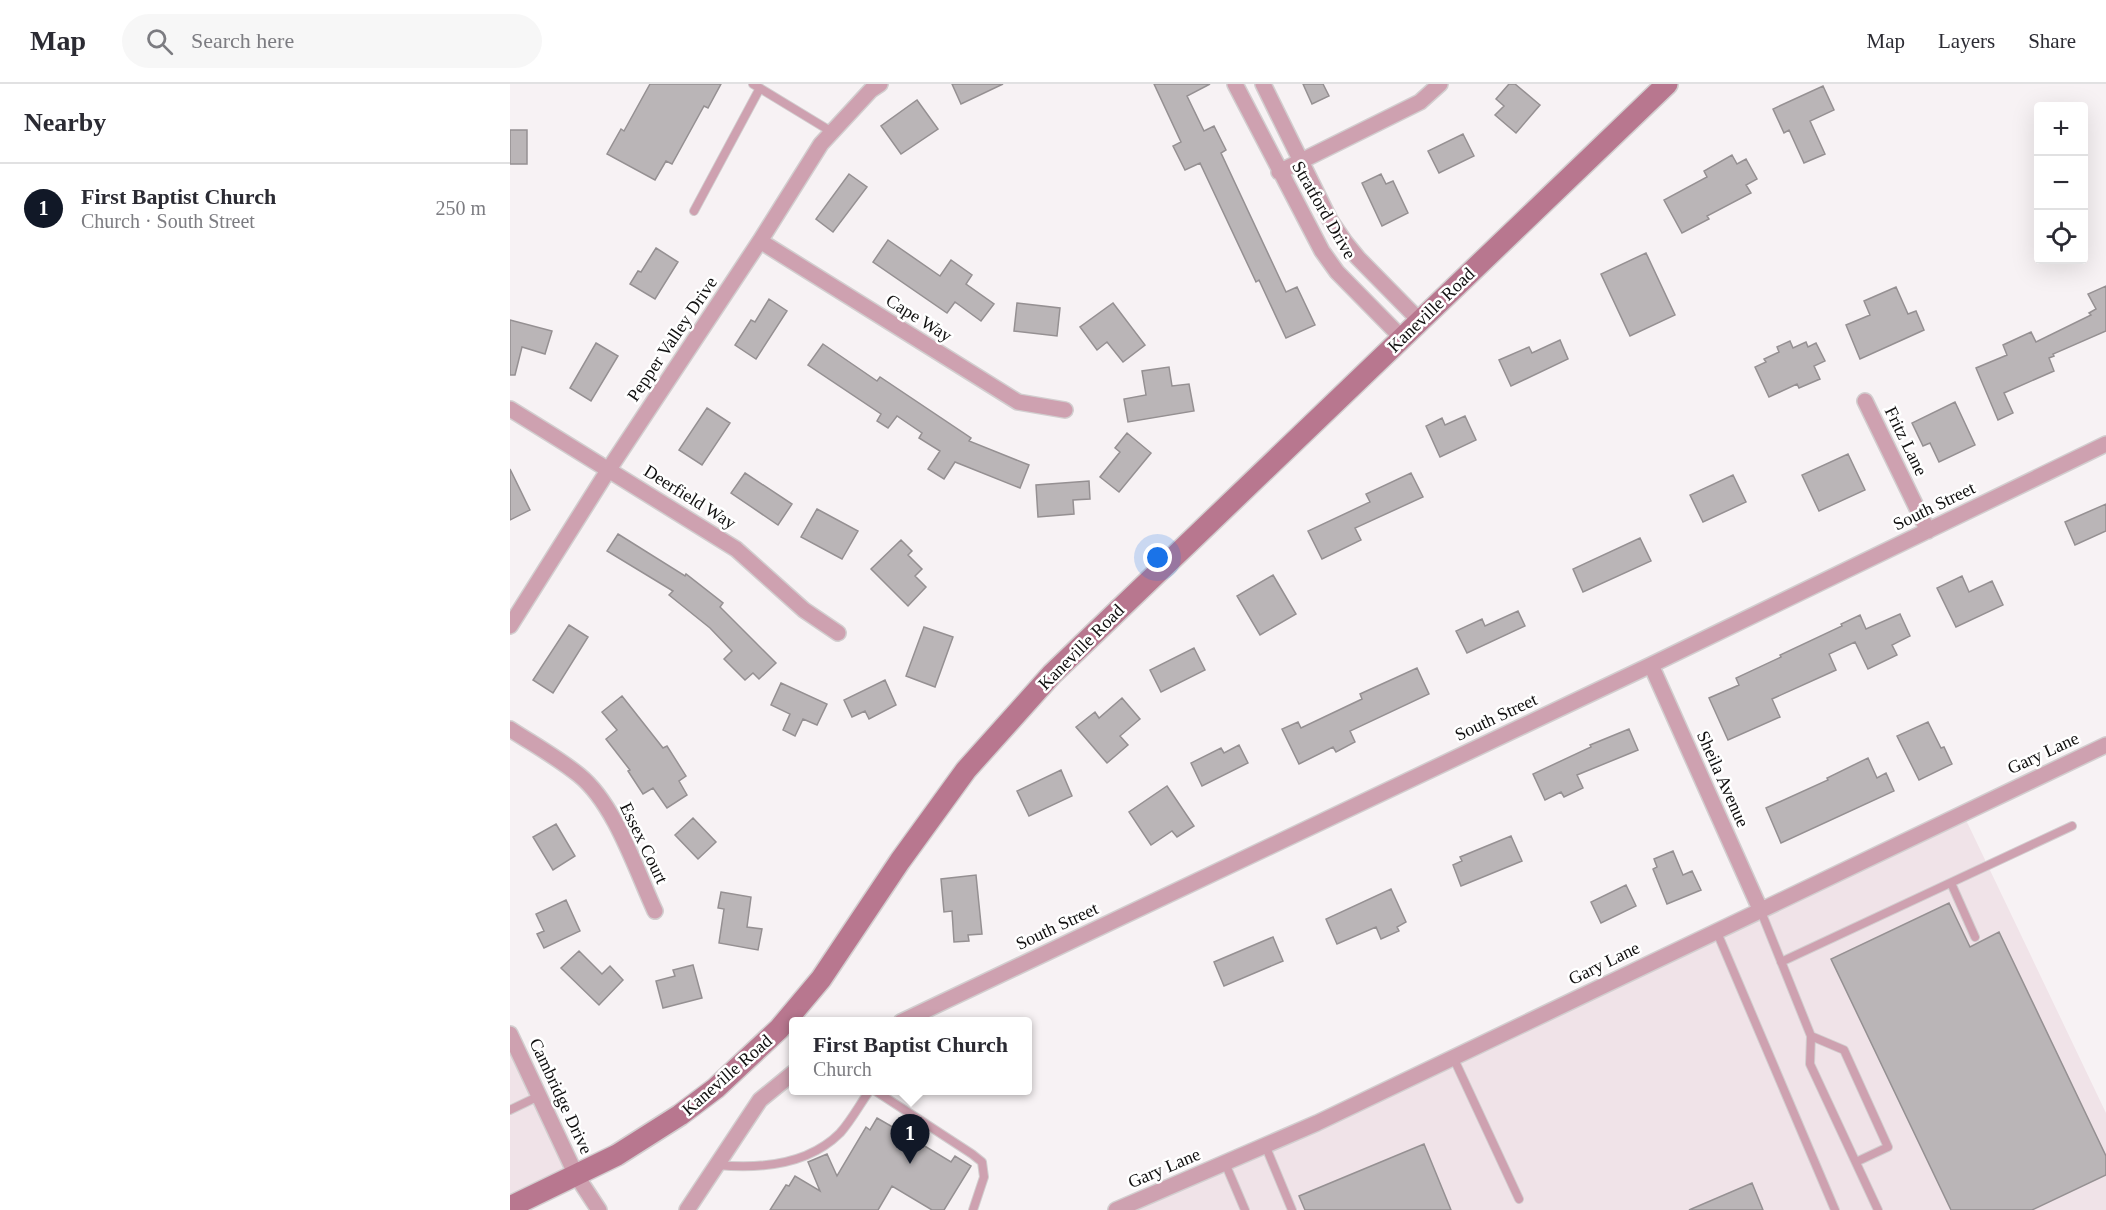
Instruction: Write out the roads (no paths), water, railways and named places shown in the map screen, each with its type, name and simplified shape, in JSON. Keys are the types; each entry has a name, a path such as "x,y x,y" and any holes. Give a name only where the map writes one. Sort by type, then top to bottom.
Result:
{"main road":[{"name":"Kaneville Road","path":"789,1017 821,979 938,807 966,770 1008,722 1101,627 1668,84"},
{"name":"Kaneville Road","path":"510,1207 617,1155 680,1115 716,1088 789,1017"}],"street":[{"name":"Pepper Valley Drive","path":"510,626 609,469 760,241 821,144 871,90 880,84"},
{"name":"Stratford Drive","path":"1235,84 1322,251 1337,272 1402,338"},
{"name":"Stratford Drive","path":"1263,84 1330,220 1358,258 1420,321"},
{"path":"1279,172 1420,102 1440,84"},
{"name":"Cape Way","path":"760,241 1018,402 1065,410"},
{"name":"Fritz Lane","path":"1864,401 1928,531"},
{"name":"Deerfield Way","path":"510,409 735,549 804,610 838,633"},
{"name":"South Street","path":"912,1017 1651,665 2106,444"},
{"name":"Sheila Avenue","path":"1651,665 1760,909"},
{"name":"Essex Court","path":"510,729 580,776 595,792 616,825 655,911"},
{"name":"Gary Lane","path":"1116,1210 1317,1123 2106,745"},
{"name":"Cambridge Drive","path":"510,1034 576,1175"},
{"path":"687,1210 760,1100 789,1076"},
{"path":"576,1175 599,1210"}],"lane":[{"path":"694,211 756,86 832,132"},
{"path":"1781,962 2072,826"},
{"path":"1951,883 1975,937"},
{"path":"1760,909 1812,1036 1810,1064 1878,1210"},
{"path":"1716,930 1835,1210"},
{"path":"1812,1036 1844,1050 1888,1147 1856,1162"},
{"path":"1453,1057 1519,1199"},
{"path":"717,1165 741,1167 775,1165 810,1154 840,1133 868,1095"},
{"path":"880,1095 982,1162 984,1177 973,1210"},
{"path":"510,1110 539,1096"},
{"path":"1265,1145 1292,1210"},
{"path":"1224,1163 1245,1210"}],"place":[{"name":"First Baptist Church","path":"910,1164"}]}
